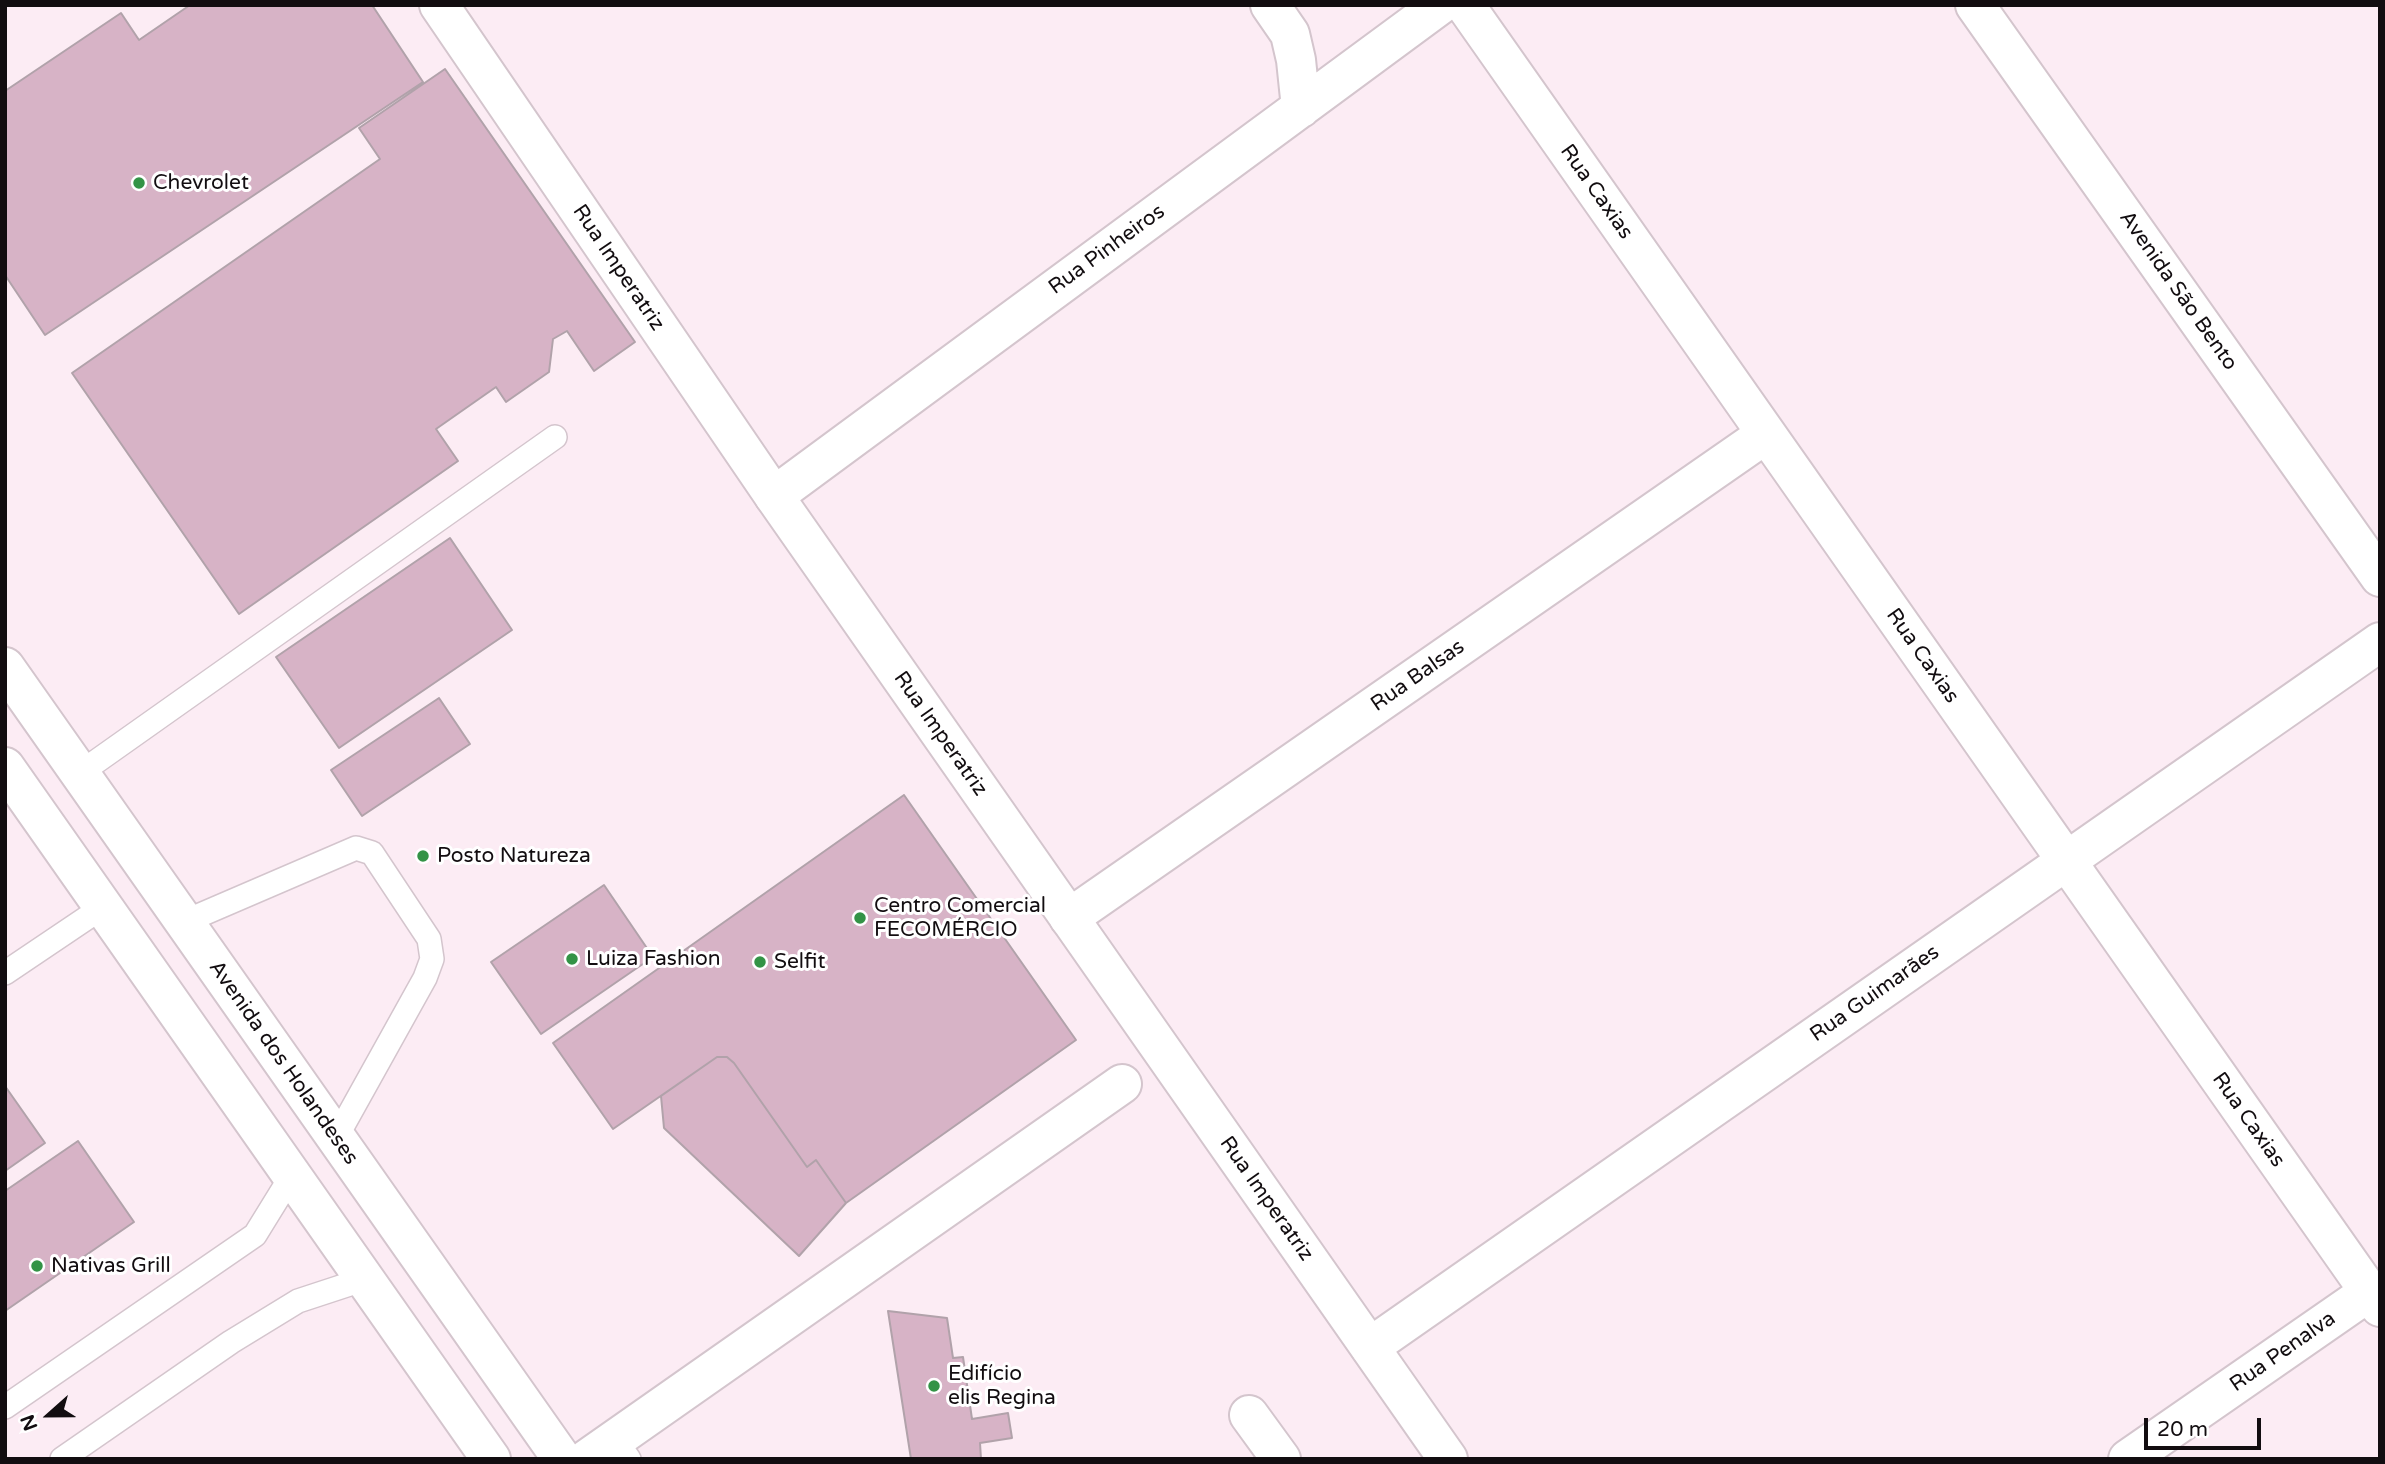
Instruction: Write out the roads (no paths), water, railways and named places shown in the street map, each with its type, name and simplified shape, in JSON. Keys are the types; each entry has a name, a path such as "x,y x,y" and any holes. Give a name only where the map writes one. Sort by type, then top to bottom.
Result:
{"street":[{"name":"Rua Imperatriz","path":"439,5 774,496 1448,1459"},
{"path":"1270,5 1290,34 1296,60 1301,108"},
{"name":"Rua Pinheiros","path":"774,496 1440,5"},
{"name":"Rua Caxias","path":"1465,5 2375,1300"},
{"name":"Avenida São Bento","path":"1975,5 2380,577"},
{"name":"Rua Balsas","path":"1069,918 1766,434"},
{"name":"Rua Guimarães","path":"1370,1347 2380,642"},
{"name":"Avenida dos Holandeses","path":"5,667 562,1459"},
{"path":"5,767 491,1459"},
{"path":"610,1452 1122,1084"},
{"name":"Rua Penalva","path":"2128,1459 2375,1300"},
{"path":"1249,1415 1281,1459"}],"lane":[{"path":"80,772 555,437"},
{"path":"184,922 356,848 372,853 429,939 432,960 425,978 336,1139"},
{"path":"5,973 103,907"},
{"path":"5,1407 256,1235 292,1175"},
{"path":"62,1459 231,1342 298,1301 365,1279"}],"place":[{"name":"Chevrolet","path":"139,183"},
{"name":"Posto Natureza","path":"423,856"},
{"name":"Centro Comercial FECOMÉRCIO","path":"860,918"},
{"name":"Luiza Fashion","path":"572,959"},
{"name":"Selfit","path":"760,962"},
{"name":"Nativas Grill","path":"37,1266"},
{"name":"Edifício elis Regina","path":"934,1386"}]}
